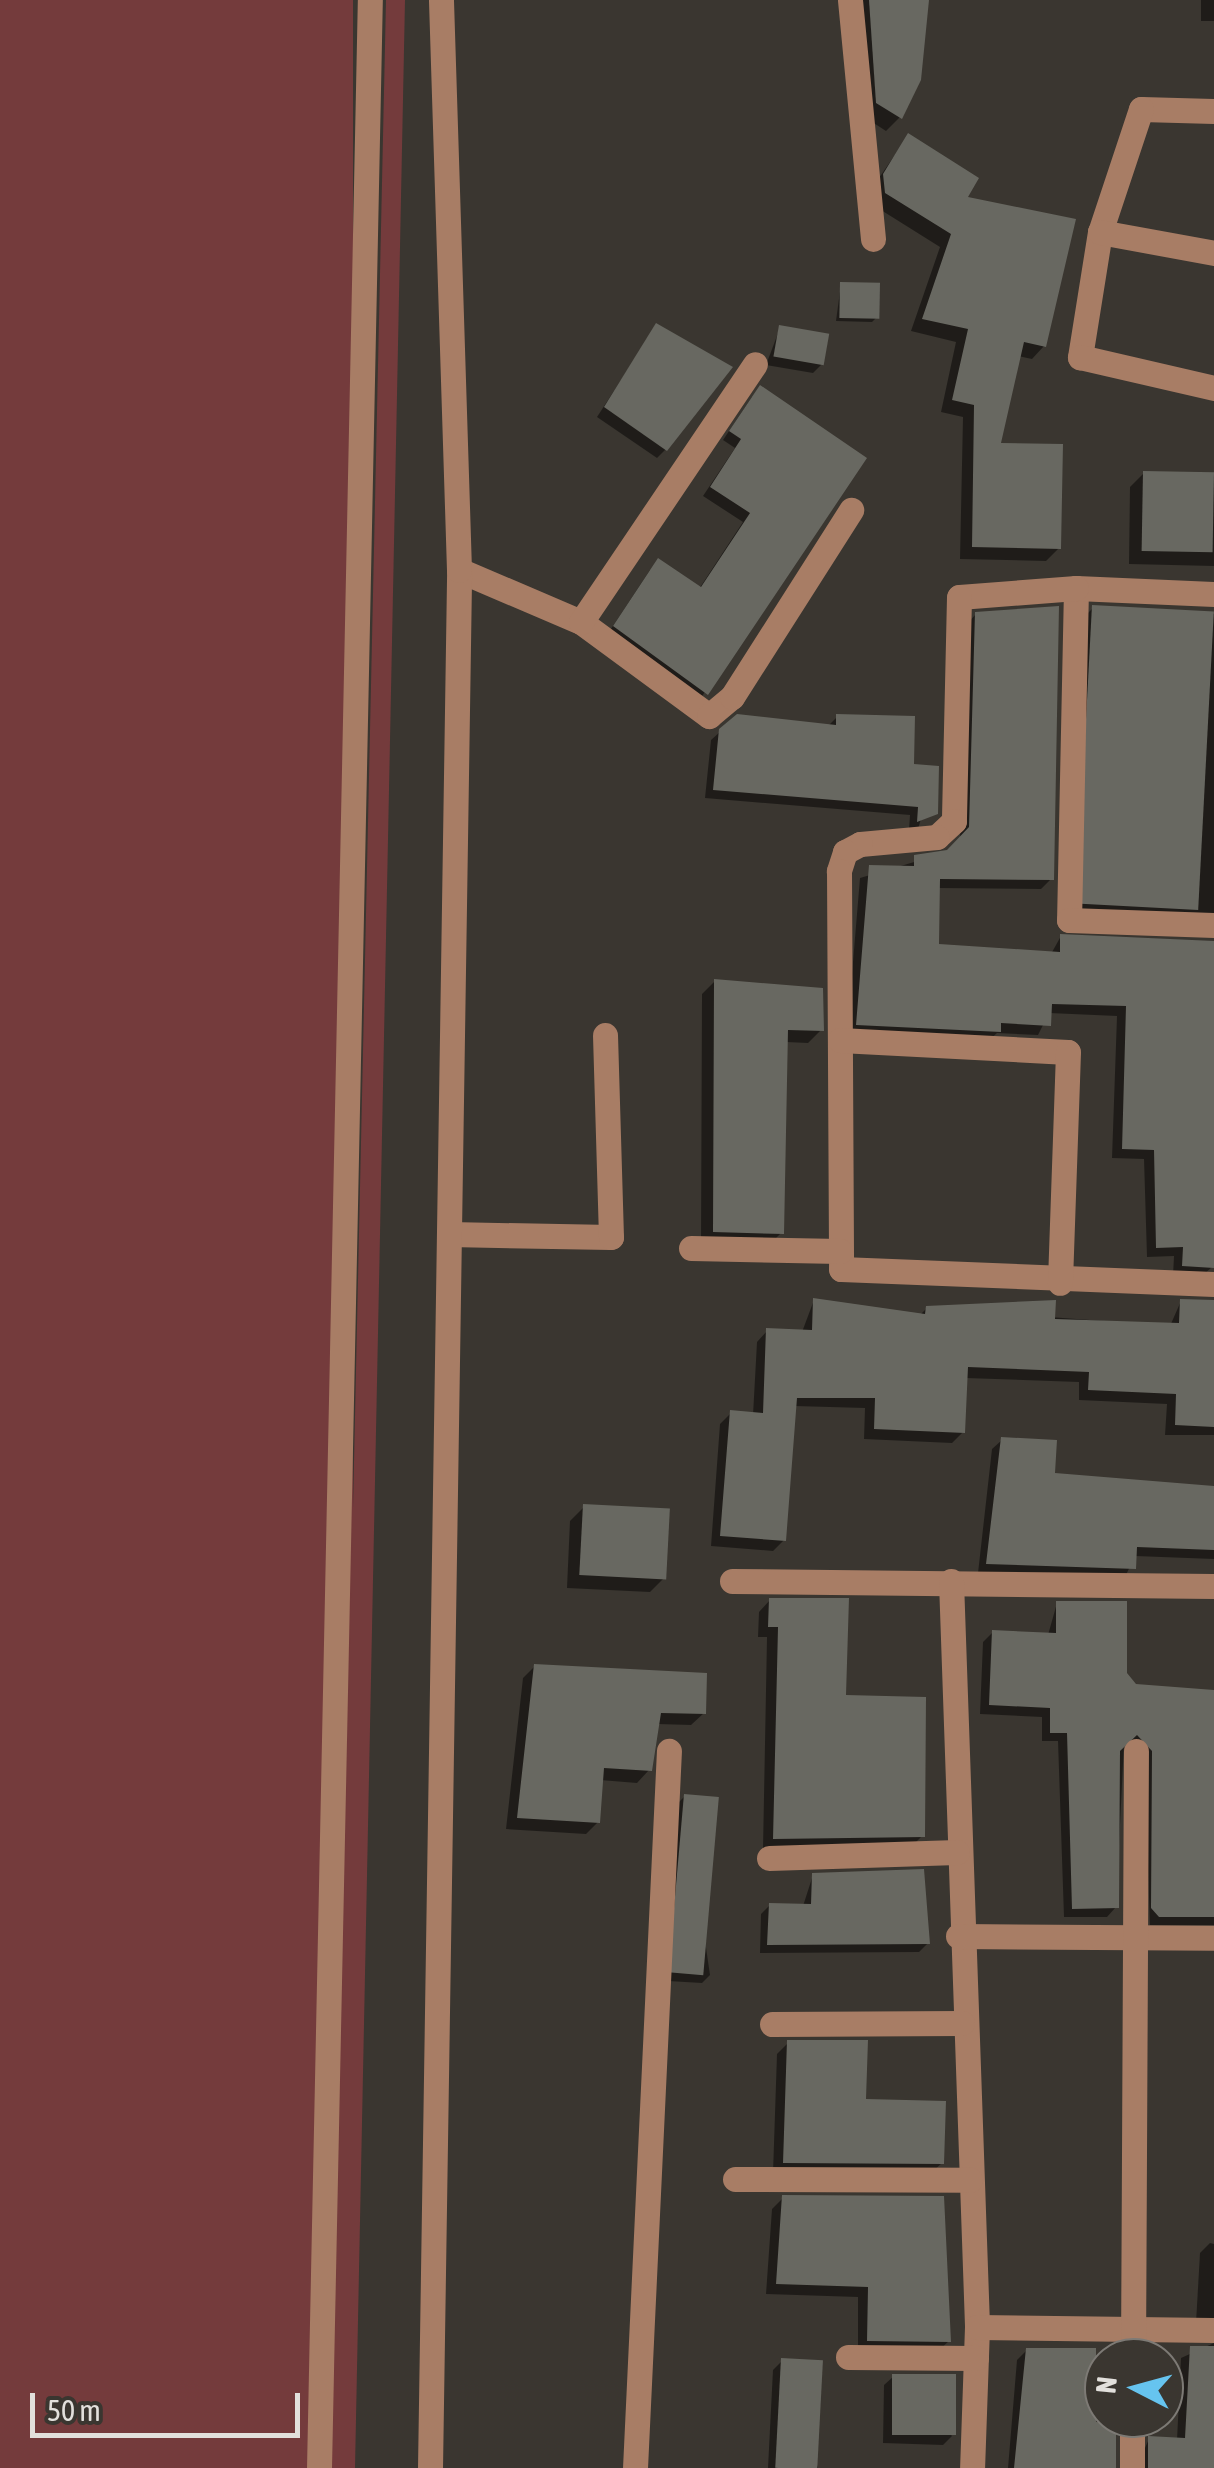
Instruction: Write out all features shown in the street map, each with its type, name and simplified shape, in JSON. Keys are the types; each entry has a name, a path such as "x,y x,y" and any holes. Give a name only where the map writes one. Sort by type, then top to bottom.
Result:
{"street":[{"path":"318,2468 370,0"},
{"path":"430,2468 459,570 441,0"},
{"path":"850,0 873,240"},
{"path":"1214,111 1141,109 1100,232 1080,357 1214,388"},
{"path":"1100,232 1214,253"},
{"path":"580,622 755,364"},
{"path":"459,570 580,622 709,716 732,698 851,510"},
{"path":"1076,588 1069,920 1214,925"},
{"path":"1214,594 1076,588 958,598 954,821 937,837 845,852 840,1040 841,1269 1060,1283 1214,1284"},
{"path":"448,1234 611,1237 605,1036"},
{"path":"840,1040 1068,1052 1060,1283"},
{"path":"691,1248 840,1251"},
{"path":"732,1581 1214,1586"},
{"path":"951,1581 958,1936 976,2327 972,2468"},
{"path":"635,2468 669,1751"},
{"path":"1134,2338 1136,1752"},
{"path":"769,1858 957,1852"},
{"path":"958,1936 1214,1938"},
{"path":"772,2024 962,2023"},
{"path":"735,2179 970,2180"},
{"path":"976,2327 1214,2330"},
{"path":"848,2357 976,2358"},
{"path":"1132,2438 1132,2468"}],"shaded area":[{"path":"0,0 353,0 353,2468 0,2468"},
{"path":"386,0 405,0 355,2468 332,2468"}],"building":[{"path":"869,0 929,0 921,80 902,119 876,103"},
{"path":"908,133 979,178 968,197 1076,219 1046,347 1024,342 1001,443 1063,444 1061,549 972,547 974,405 952,400 968,329 922,319 951,234 885,193 883,174"},
{"path":"840,282 880,283 879,319 839,318"},
{"path":"656,323 733,367 667,451 604,407"},
{"path":"779,325 829,334 824,365 773,357"},
{"path":"760,385 867,458 708,695 613,626 658,558 701,587 750,513 710,487 741,439 729,431"},
{"path":"1143,471 1214,472 1213,552 1142,551"},
{"path":"1092,605 1214,611 1198,910 1076,904"},
{"path":"1059,606 1054,880 940,879 939,944 1060,952 1060,934 1214,941 1214,1268 1182,1266 1183,1247 1156,1248 1154,1150 1122,1149 1126,1006 1052,1004 1051,1026 1001,1023 1001,1032 856,1025 869,865 914,866 914,855 947,850 969,827 975,612"},
{"path":"737,714 836,725 836,714 915,716 914,764 939,766 938,814 917,822 918,807 713,790 719,729"},
{"path":"714,979 823,988 824,1031 788,1030 784,1234 713,1232"},
{"path":"813,1298 925,1314 926,1306 1056,1300 1055,1319 1179,1323 1180,1299 1214,1300 1214,1427 1175,1425 1176,1394 1088,1390 1089,1372 968,1367 965,1433 874,1429 875,1398 797,1398 786,1541 720,1536 730,1410 763,1413 766,1328 812,1330"},
{"path":"1001,1437 1057,1440 1055,1473 1214,1486 1214,1550 1137,1547 1136,1569 986,1564"},
{"path":"583,1504 670,1509 666,1579 579,1575"},
{"path":"769,1598 849,1598 846,1695 926,1697 925,1837 773,1839 778,1627 768,1627"},
{"path":"1056,1601 1127,1601 1127,1673 1136,1684 1214,1690 1214,1917 1159,1917 1151,1908 1152,1751 1137,1735 1120,1751 1119,1908 1072,1909 1067,1733 1050,1733 1050,1708 989,1705 992,1630 1056,1633"},
{"path":"534,1664 707,1673 706,1714 661,1713 652,1771 604,1768 600,1823 517,1818"},
{"path":"684,1794 719,1797 703,1975 668,1972"},
{"path":"924,1869 930,1944 767,1945 769,1903 811,1904 812,1873"},
{"path":"787,2040 868,2040 866,2099 946,2101 944,2164 783,2163"},
{"path":"782,2195 944,2196 951,2342 867,2341 868,2287 776,2284"},
{"path":"1190,2346 1214,2346 1214,2468 1148,2468 1148,2438 1185,2438"},
{"path":"1026,2348 1084,2348 1084,2438 1116,2438 1116,2468 1014,2468"},
{"path":"781,2358 823,2360 817,2468 775,2468"},
{"path":"892,2374 956,2374 956,2435 892,2435"}]}
